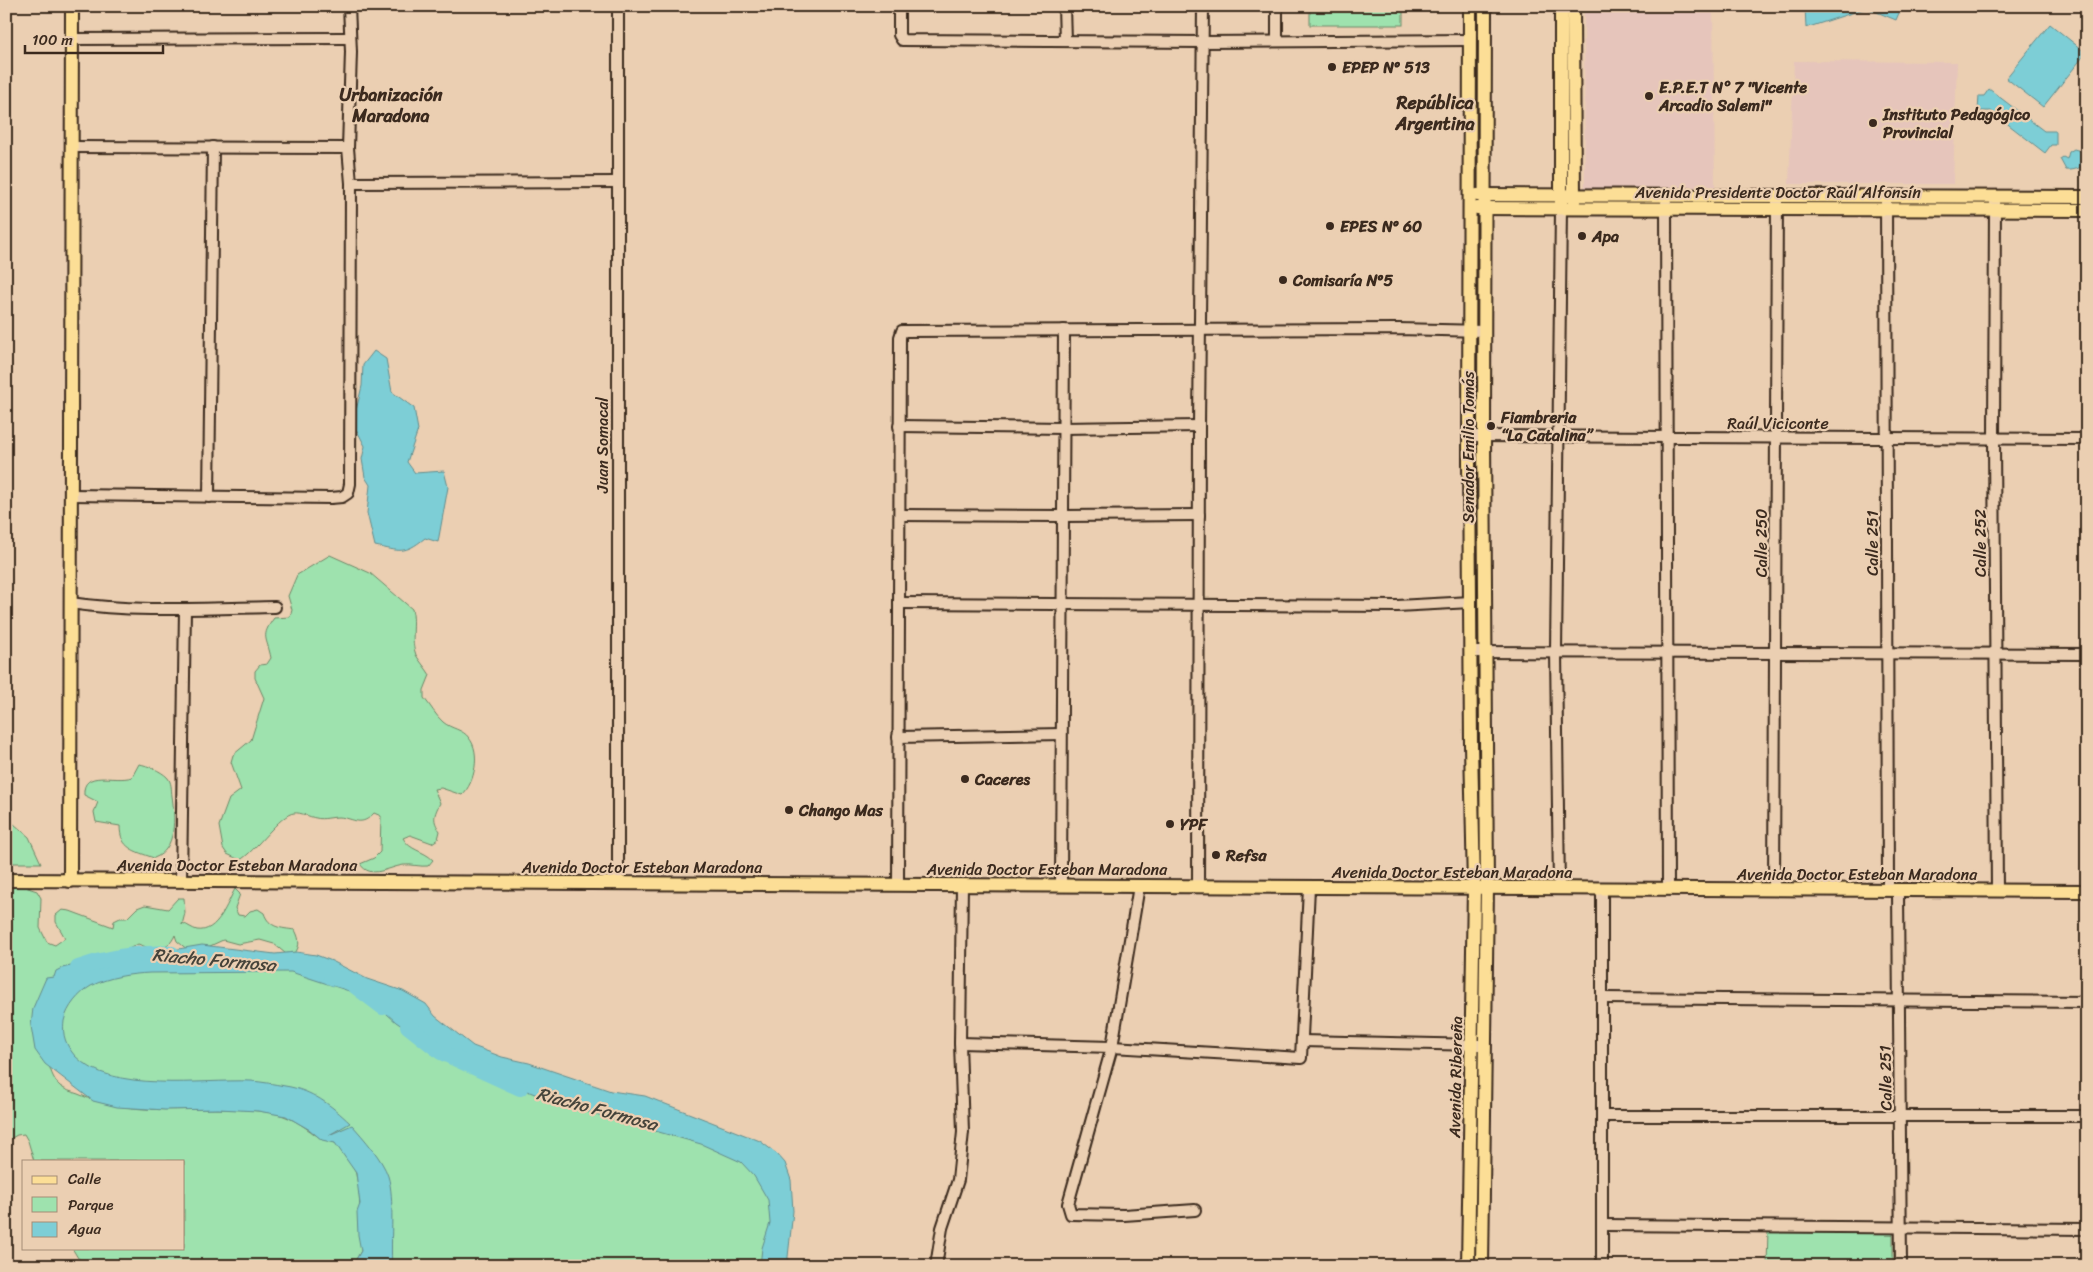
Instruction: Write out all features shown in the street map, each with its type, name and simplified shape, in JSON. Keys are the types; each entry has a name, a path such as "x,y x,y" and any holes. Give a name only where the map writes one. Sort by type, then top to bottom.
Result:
{"main road":[{"path":"70,881 72,6"},
{"name":"Senador Emilio Tomás","path":"1470,6 1469,436 1474,888"},
{"name":"Senador Emilio Tomás","path":"1485,6 1484,435 1487,888"},
{"path":"1561,6 1567,196 1575,209"},
{"path":"1561,209 1567,196 1573,6"},
{"name":"Avenida Presidente Doctor Raúl Alfonsín","path":"1470,196 1567,196 1777,209 1994,196 2087,197"},
{"name":"Avenida Presidente Doctor Raúl Alfonsín","path":"1470,209 1575,209 1777,196 1996,209 2087,210"},
{"name":"Avenida Doctor Esteban Maradona","path":"6,880 2087,892"},
{"name":"Avenida Ribereña","path":"1474,888 1479,1045 1482,1266"},
{"name":"Avenida Ribereña","path":"1468,1266 1487,888"}],"street":[{"path":"70,495 331,498 342,497 348,493 350,484 351,183 348,148 351,99 348,6"},
{"name":"Juan Somacal","path":"618,6 618,883"},
{"path":"900,6 899,35 902,40 1203,42 1470,40"},
{"path":"1064,6 1065,41"},
{"path":"1198,887 1199,426 1203,6"},
{"path":"1277,6 1277,41"},
{"path":"73,39 349,38"},
{"path":"71,147 348,148"},
{"path":"208,497 212,147"},
{"path":"351,183 617,182"},
{"name":"Calle 250","path":"1774,890 1777,196"},
{"name":"Calle 252","path":"1994,196 1996,209 1994,439 1997,891"},
{"path":"1666,202 1668,889"},
{"name":"Calle 251","path":"1886,202 1887,653 1893,891 1899,1000 1901,1266"},
{"path":"1559,889 1556,652 1561,209"},
{"path":"898,885 900,337 902,331 1398,329 1484,331"},
{"path":"1061,886 1061,603 1064,330"},
{"path":"900,426 1063,428 1199,426"},
{"name":"Raúl Viciconte","path":"1469,436 2087,439"},
{"path":"900,515 1200,515"},
{"path":"899,603 1199,603 1397,606 1471,602"},
{"path":"70,603 88,606 185,609 275,607"},
{"path":"182,881 185,609"},
{"path":"1470,652 2087,654"},
{"path":"898,737 1061,734"},
{"path":"936,1266 942,1228 958,1180 963,1132 960,1043 962,885"},
{"path":"1139,886 1112,1046 1068,1204 1071,1214 1124,1215 1195,1210"},
{"path":"960,1043 1112,1046 1301,1058 1309,887"},
{"path":"1602,889 1602,1266"},
{"path":"1602,998 2087,1002"},
{"path":"1302,1041 1479,1045"},
{"path":"1602,1116 2087,1116"},
{"path":"1602,1225 2087,1229"}],"shaded area":[{"name":"E.P.E.T N° 7 \"Vicente Arcadio Salemi\"","path":"1584,6 1713,6 1715,187 1585,188"},
{"name":"Instituto Pedagógico Provincial","path":"1794,61 1957,62 1953,184 1789,184"}],"green space":[{"path":"1310,6 1403,6 1403,25 1310,25"},
{"path":"330,555 370,573 412,609 414,649 430,675 424,690 424,698 443,722 464,733 473,744 475,767 467,790 462,795 441,788 434,789 440,803 435,817 440,831 438,839 432,843 410,835 403,838 409,846 433,860 428,866 404,865 375,872 364,869 360,864 374,858 380,852 381,816 374,813 365,820 357,821 339,817 319,819 294,813 288,815 275,826 240,860 227,854 223,848 219,826 229,799 241,790 231,762 233,755 251,740 264,698 255,678 255,671 260,665 267,664 271,658 266,637 267,629 274,618 290,617 292,610 288,596 297,575"},
{"path":"139,764 150,767 167,777 171,786 174,822 171,840 162,854 154,858 130,848 123,840 120,826 96,822 94,812 98,802 84,795 88,782 101,778 132,777"},
{"path":"6,817 29,837 41,863 6,863"},
{"path":"6,886 22,886 37,891 41,898 40,928 47,942 55,945 65,938 56,922 56,915 62,910 70,911 113,927 114,921 120,918 127,918 137,908 145,905 168,909 178,898 184,898 185,913 182,925 183,923 197,930 204,930 211,927 221,916 235,889 240,894 235,908 238,915 245,916 250,911 258,909 264,913 272,924 280,928 295,930 299,945 291,958 274,944 260,940 238,944 223,940 210,946 188,950 177,941 175,935 172,941 164,947 155,949 138,944 113,957 268,962 350,982 441,1052 514,1086 727,1144 776,1198 767,1266 378,1266 350,1141 328,1124 306,1112 127,1096 48,1059 55,1080 60,1086 102,1103 152,1109 252,1110 289,1118 320,1138 337,1145 356,1173 359,1185 361,1251 352,1266 88,1266 78,1258 73,1250 185,1250 185,1160 34,1160 24,1134 17,1135 6,1141"},
{"path":"1768,1230 1893,1232 1893,1266 1767,1266"}],"water":[{"path":"1805,6 1902,6 1896,20 1867,8 1806,28"},
{"path":"2050,24 2086,53 2043,107 2006,78"},
{"path":"1989,89 2044,131 2056,131 2056,145 2051,145 2045,153 1991,111 1978,111 1979,96 1984,96"},
{"path":"2074,149 2084,152 2086,160 2078,168 2066,170 2060,159 2063,157 2067,159 2069,152"},
{"path":"374,351 386,359 392,392 414,408 418,430 407,462 415,473 444,471 448,487 438,542 425,538 412,547 402,550 375,546 367,513 370,485 365,477 362,459 365,446 353,423 362,386 363,365"},
{"path":"202,945 275,954 296,952 316,955 367,979 403,991 426,1004 435,1016 473,1046 611,1091 645,1096 760,1141 785,1163 791,1180 793,1211 787,1266 760,1266 762,1248 770,1223 768,1200 754,1176 741,1162 701,1144 560,1104 463,1063 396,1022 351,982 349,991 291,972 150,973 127,975 105,980 91,986 78,996 64,1021 64,1036 75,1056 91,1068 111,1076 134,1080 158,1082 251,1081 295,1088 320,1099 350,1123 329,1135 352,1125 362,1136 377,1156 388,1176 392,1207 392,1266 352,1266 361,1251 357,1212 360,1204 356,1173 335,1143 322,1140 310,1130 286,1116 258,1111 218,1109 165,1110 117,1107 93,1101 45,1064 35,1050 31,1026 33,1008 46,978 54,977 56,971 105,958 155,953"}],"waterway":[{"name":"Riacho Formosa","path":"78,968 124,956 172,954"},
{"name":"Riacho Formosa","path":"331,977 350,982 383,1007"},
{"name":"Riacho Formosa","path":"408,1026 441,1052 520,1088"}],"place":[{"name":"EPEP Nº 513","path":"1332,67"},
{"name":"E.P.E.T N° 7 \"Vicente Arcadio Salemi\"","path":"1649,96"},
{"name":"Instituto Pedagógico Provincial","path":"1873,123"},
{"name":"EPES Nº 60","path":"1330,226"},
{"name":"Apa","path":"1582,236"},
{"name":"Comisaría Nº5","path":"1283,280"},
{"name":"Fiambreria “La Catalina”","path":"1491,426"},
{"name":"Caceres","path":"965,779"},
{"name":"Chango Mas","path":"789,810"},
{"name":"YPF","path":"1170,824"},
{"name":"Refsa","path":"1216,855"}],"district":[{"name":"Urbanización Maradona","path":"391,105"},
{"name":"República Argentina","path":"1435,113"}]}
